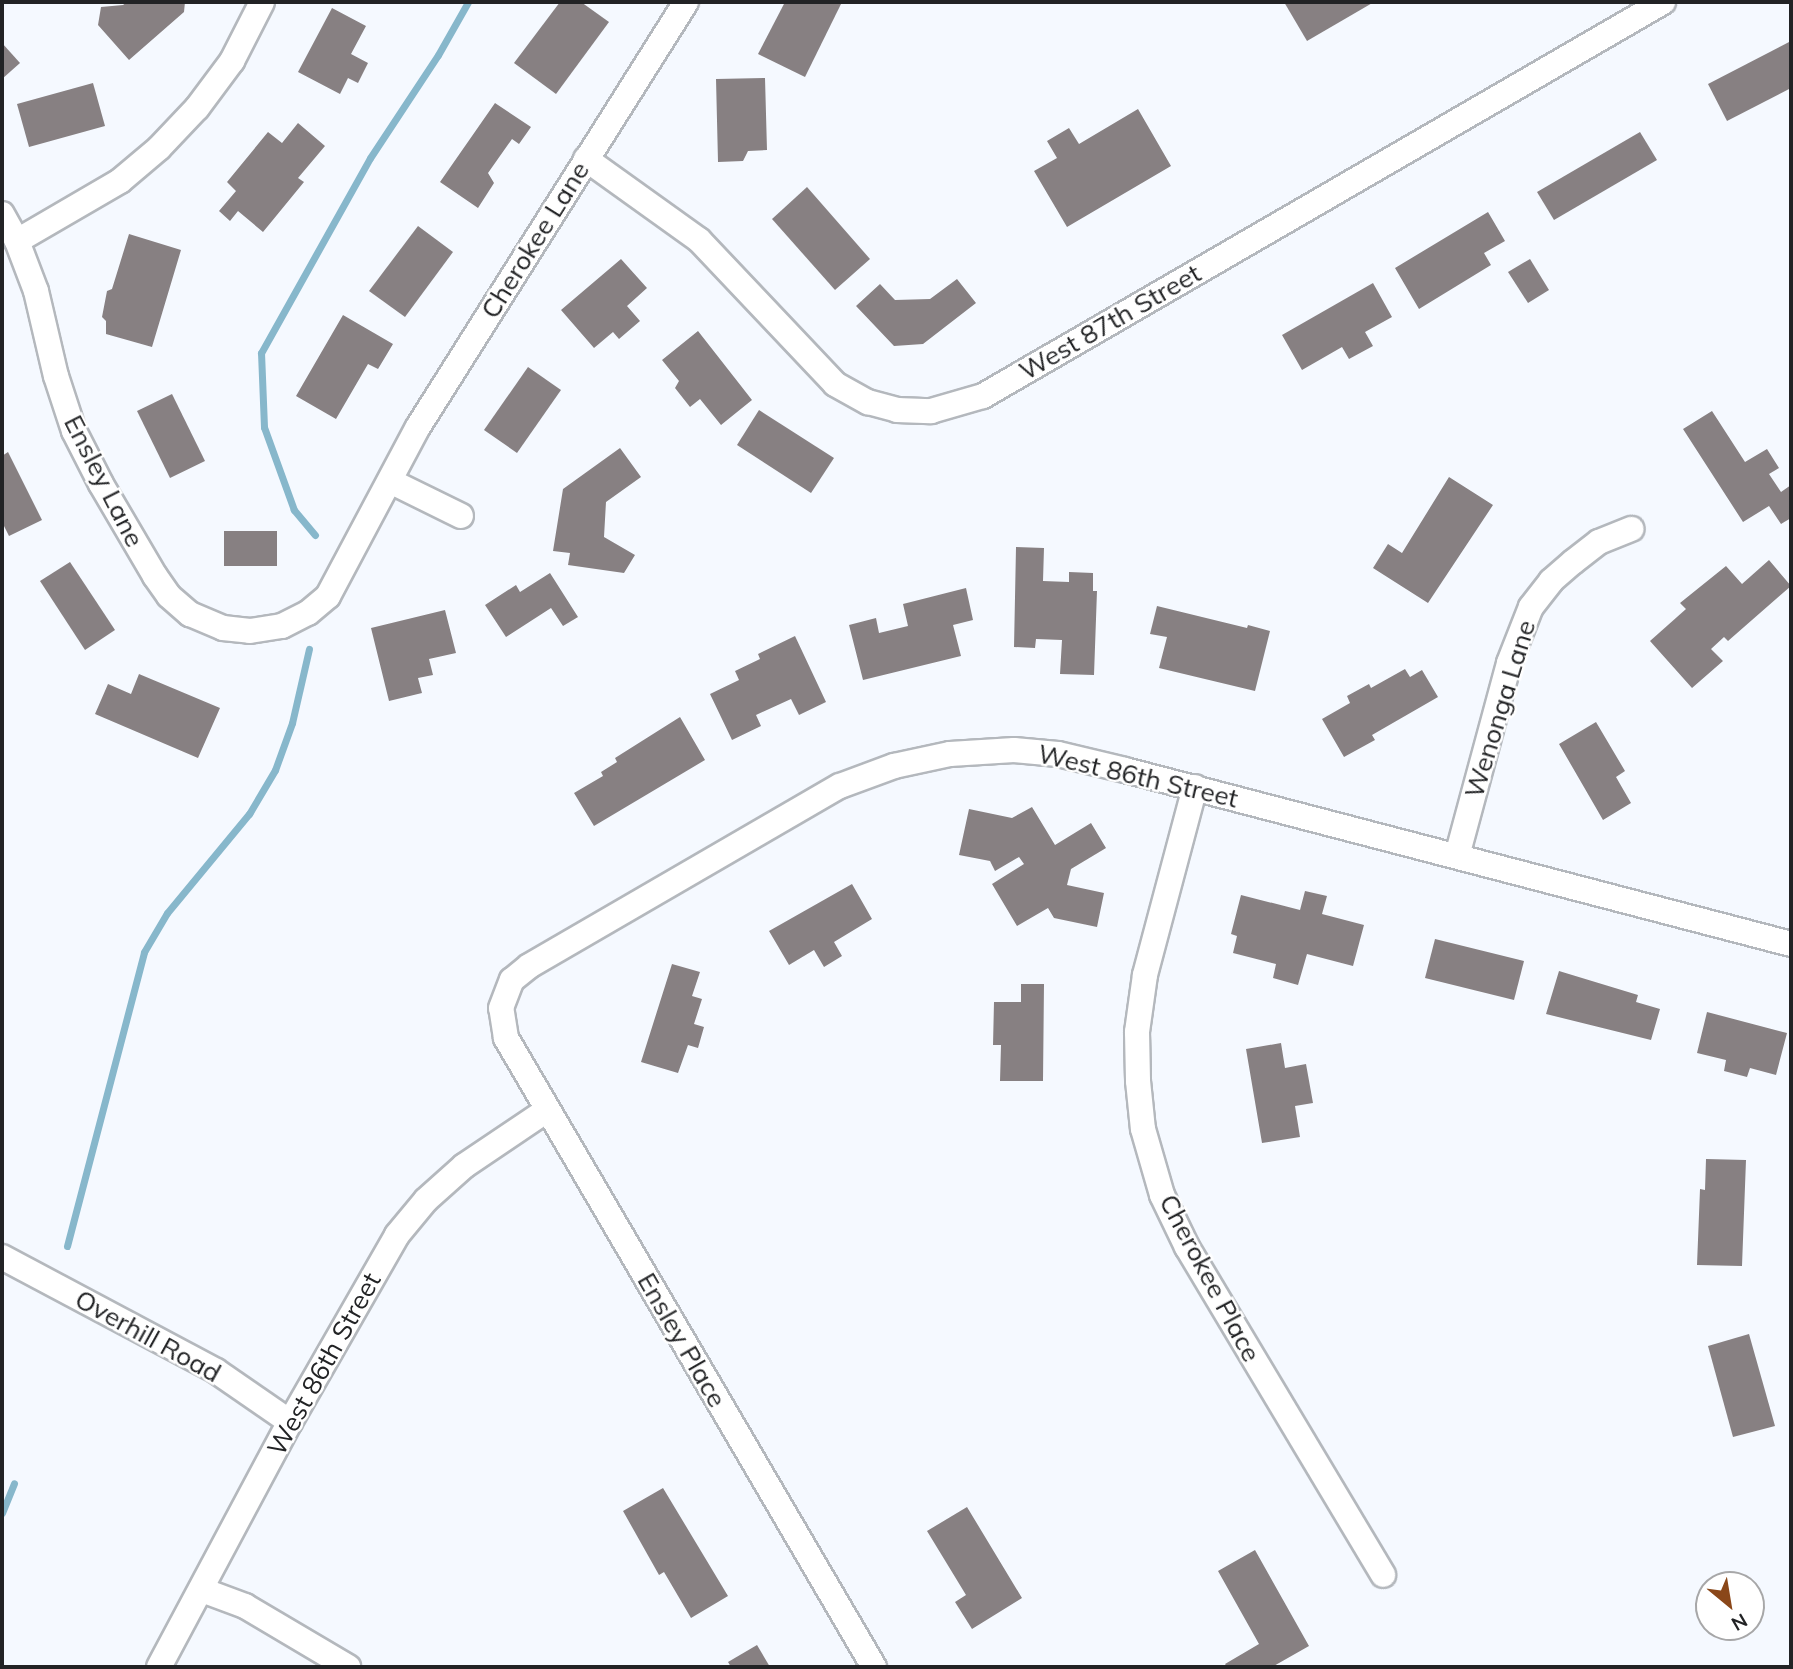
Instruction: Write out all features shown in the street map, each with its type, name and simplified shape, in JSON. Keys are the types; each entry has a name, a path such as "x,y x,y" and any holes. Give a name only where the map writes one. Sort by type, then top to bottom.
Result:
{"street":[{"path":"17,241 120,181 159,148 197,108 232,61 262,2"},
{"name":"Cherokee Lane","path":"272,627 309,613 328,596 418,427 686,2"},
{"name":"West 87th Street","path":"586,159 699,240 835,384 868,402 897,410 931,411 983,396 1663,2"},
{"name":"Ensley Lane","path":"2,214 17,241 36,291 56,376 74,431 101,485 155,576 169,596 190,614 223,628 250,631 272,627"},
{"path":"390,481 461,516"},
{"name":"Wenonga Lane","path":"1457,856 1508,663 1531,607 1551,581 1573,562 1599,542 1632,529"},
{"name":"West 86th Street","path":"501,1008 512,981 529,966 795,809 840,786 894,766 950,754 1014,750 1058,754 1195,788 1791,944"},
{"name":"Cherokee Place","path":"1195,788 1145,975 1137,1032 1143,1129 1163,1195 1187,1247 1382,1576"},
{"name":"Ensley Place","path":"501,1008 506,1038 874,1667"},
{"name":"West 86th Street","path":"159,1667 290,1422 397,1235 426,1200 464,1166 547,1110"},
{"name":"Overhill Road","path":"2,1257 216,1371 290,1422"},
{"path":"202,1590 245,1606 348,1667"}],"building":[{"path":"127,2 185,2 184,12 129,60 98,25 101,7 123,5"},
{"path":"560,2 581,2 609,22 556,94 514,63"},
{"path":"785,2 842,2 805,77 758,54"},
{"path":"1284,2 1374,2 1307,41"},
{"path":"332,8 366,26 351,54 368,63 358,83 348,78 340,94 298,72"},
{"path":"1791,41 1791,88 1727,121 1708,84"},
{"path":"2,43 20,63 2,79"},
{"path":"765,78 767,150 748,151 743,161 718,162 716,79"},
{"path":"93,83 105,126 29,147 17,104"},
{"path":"495,103 531,127 519,144 512,139 488,173 494,183 478,208 440,182"},
{"path":"1138,109 1171,166 1067,227 1034,171 1057,158 1047,141 1069,128 1079,144"},
{"path":"298,123 325,146 298,178 304,182 263,232 238,211 230,221 219,211 236,191 227,182 268,132 282,143"},
{"path":"1640,132 1657,160 1554,220 1537,192"},
{"path":"807,187 870,259 835,290 772,219"},
{"path":"1488,212 1505,241 1484,253 1491,265 1419,309 1395,268"},
{"path":"418,226 453,252 405,317 369,291"},
{"path":"129,234 181,250 152,347 106,334 106,321 102,317 107,291 112,289"},
{"path":"621,259 647,288 627,306 640,321 619,339 613,332 594,348 561,310"},
{"path":"1530,259 1549,290 1528,303 1508,272"},
{"path":"957,279 976,303 923,344 894,346 856,306 880,284 895,300 930,299"},
{"path":"1373,283 1392,317 1365,332 1373,346 1349,359 1342,347 1302,370 1282,335"},
{"path":"343,315 393,344 378,369 368,364 336,419 296,396"},
{"path":"698,331 752,400 721,425 700,399 690,407 675,388 679,381 662,360"},
{"path":"528,367 561,390 517,453 484,430"},
{"path":"172,394 205,461 170,478 137,411"},
{"path":"759,410 834,458 811,493 737,445"},
{"path":"1712,411 1745,462 1767,449 1779,468 1769,474 1781,492 1791,485 1791,518 1781,524 1769,506 1743,522 1683,429"},
{"path":"620,448 641,477 606,502 604,537 635,555 624,573 568,565 570,553 553,551 563,489"},
{"path":"8,452 42,520 9,536 2,522 2,456"},
{"path":"1449,477 1493,505 1428,603 1373,568 1388,544 1402,553"},
{"path":"224,531 277,531 277,566 224,566"},
{"path":"1016,547 1044,548 1043,581 1069,582 1069,572 1093,573 1093,591 1097,591 1094,675 1060,674 1062,640 1036,639 1035,648 1014,647"},
{"path":"1769,560 1791,586 1728,641 1724,637 1711,649 1723,661 1692,688 1650,641 1686,609 1680,603 1726,566 1742,584"},
{"path":"70,562 115,630 85,650 40,581"},
{"path":"550,573 578,617 563,626 551,608 506,637 485,605 516,585 520,592"},
{"path":"966,588 973,620 953,625 961,656 863,680 849,625 876,618 879,633 908,626 903,604"},
{"path":"1157,606 1270,631 1255,691 1159,668 1167,637 1150,634"},
{"path":"445,610 456,653 429,659 433,675 418,678 422,693 389,701 371,628"},
{"path":"795,636 826,702 799,715 791,699 756,715 761,726 732,740 710,694 739,680 735,671 760,659 758,654"},
{"path":"1405,669 1410,677 1422,670 1438,697 1372,735 1375,740 1344,757 1322,719 1350,703 1347,696 1369,684 1371,688"},
{"path":"139,674 220,708 198,758 95,714 108,684 131,694"},
{"path":"680,717 705,760 594,826 574,793 603,776 601,772 617,762 615,758"},
{"path":"1596,722 1625,771 1616,777 1631,803 1603,820 1559,744"},
{"path":"1032,807 1055,845 1091,823 1106,848 1071,869 1067,885 1104,893 1097,927 1054,918 1048,908 1017,926 992,884 1024,864 1019,857 995,871 990,861 959,855 969,809 1012,818"},
{"path":"852,884 872,919 834,942 842,956 824,967 814,950 789,965 769,931"},
{"path":"1305,891 1327,896 1322,914 1364,925 1353,966 1307,954 1298,985 1273,978 1276,964 1233,953 1237,936 1231,934 1241,895 1300,910"},
{"path":"1435,939 1524,961 1514,1000 1425,978"},
{"path":"672,964 700,972 692,996 702,999 694,1024 704,1027 698,1048 688,1045 678,1073 641,1062"},
{"path":"1559,971 1638,995 1636,1002 1660,1009 1651,1040 1546,1014"},
{"path":"1021,984 1044,984 1043,1081 1000,1081 1001,1045 993,1045 994,1002 1021,1002"},
{"path":"1707,1012 1787,1033 1776,1075 1750,1068 1747,1077 1724,1071 1726,1060 1697,1053"},
{"path":"1281,1043 1285,1068 1306,1064 1313,1103 1295,1106 1300,1137 1262,1143 1246,1049"},
{"path":"1706,1159 1746,1160 1742,1266 1697,1265 1700,1189 1705,1190"},
{"path":"1749,1334 1775,1426 1733,1437 1708,1346"},
{"path":"663,1488 728,1596 691,1618 664,1572 659,1575 623,1511"},
{"path":"967,1507 1022,1598 972,1629 955,1602 966,1595 927,1531"},
{"path":"1255,1550 1309,1646 1272,1667 1227,1667 1225,1664 1259,1644 1218,1571"},
{"path":"757,1645 770,1667 731,1667 728,1662"}],"waterway":[{"path":"315,535 294,510 264,427 261,353 370,158 438,55 468,2"},
{"path":"67,1246 144,952 167,913 249,814 275,770 292,723 309,649"},
{"path":"2,1513 14,1483"}]}
